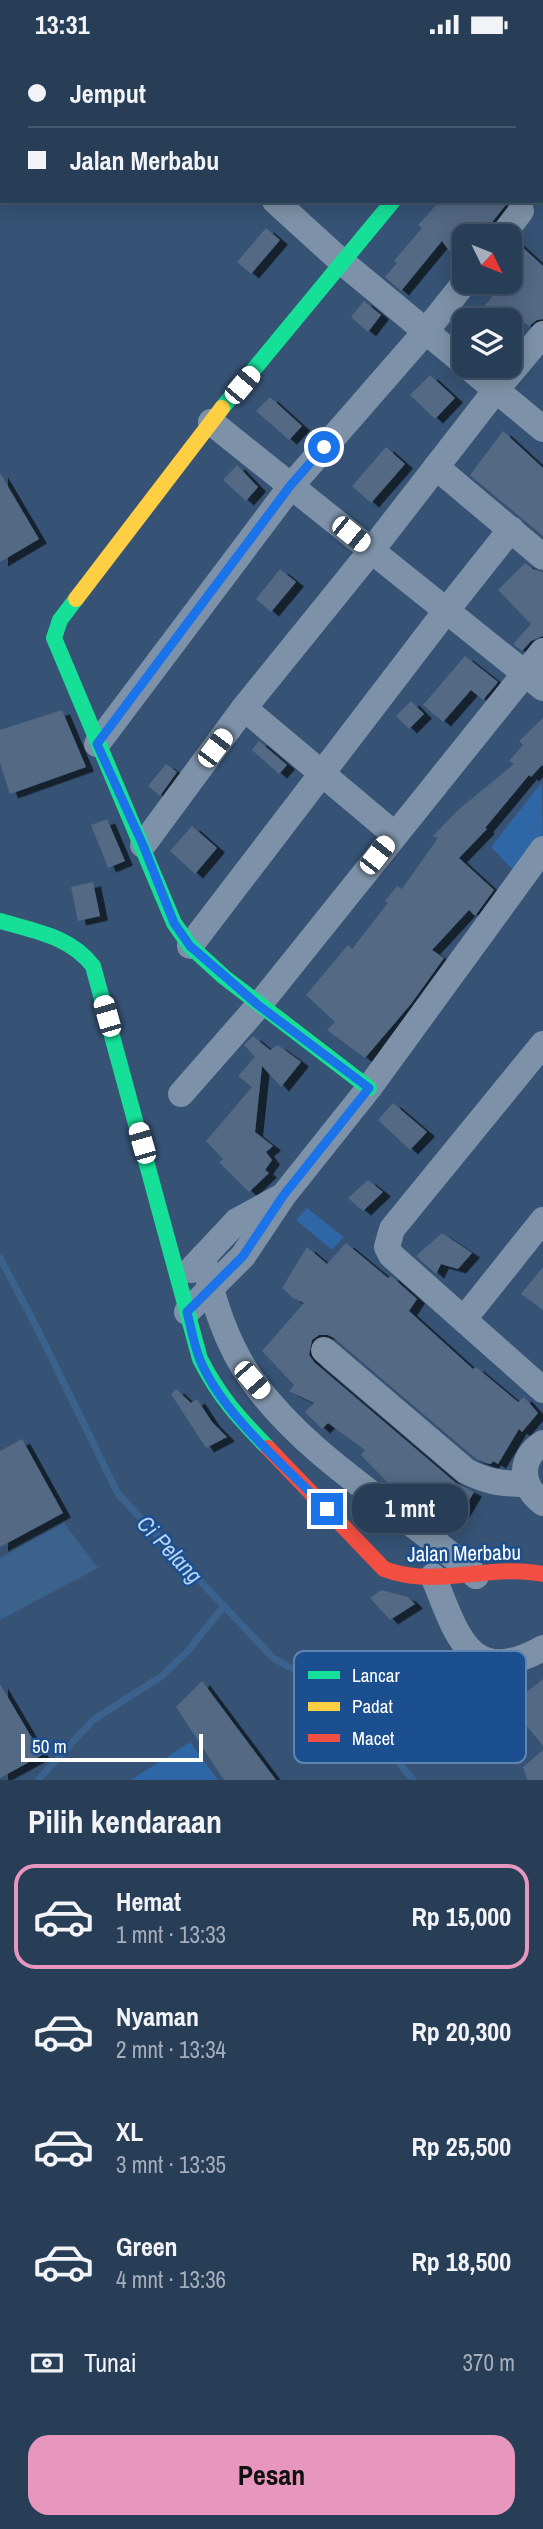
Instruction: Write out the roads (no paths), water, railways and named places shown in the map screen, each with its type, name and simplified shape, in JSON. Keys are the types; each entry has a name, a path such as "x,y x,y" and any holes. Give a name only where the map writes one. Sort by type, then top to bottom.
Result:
{"street":[{"path":"277,203 342,262 452,352"},
{"path":"369,1088 258,1005 190,946 174,923 54,638 55,629 211,422 391,203"},
{"path":"512,224 522,212"},
{"path":"97,744 290,486 455,294"},
{"path":"143,845 244,708 543,334"},
{"path":"482,378 543,429"},
{"path":"211,422 534,681"},
{"path":"436,467 543,557"},
{"path":"190,946 511,529"},
{"path":"181,1094 258,1005 394,834 534,681 543,651"},
{"path":"244,708 394,834"},
{"path":"187,1312 243,1256 283,1196 369,1088 543,849"},
{"name":"Jalan Merbabu","path":"0,921 69,942 87,956 93,966 200,1359 216,1390 231,1410 384,1569 396,1575 476,1576 518,1570 543,1574"},
{"path":"542,1387 391,1255 387,1247 391,1229 543,1044"},
{"path":"180,1281 237,1221 283,1196"},
{"path":"464,1319 543,1220"},
{"path":"203,1257 210,1289 227,1337 252,1380 286,1420 326,1457 449,1551 476,1576"},
{"path":"324,1350 466,1471 483,1480 534,1493"},
{"path":"534,1493 524,1471 527,1458 543,1443"},
{"path":"432,1576 460,1640 470,1651"},
{"path":"526,1656 543,1648"}],"waterway":[{"name":"Ci Pelang","path":"0,1258 118,1494 273,1658 294,1670"},
{"path":"38,1780 93,1720 162,1676 187,1652 223,1607"},
{"name":"Ci Pelang","path":"399,1763 413,1780"}]}
